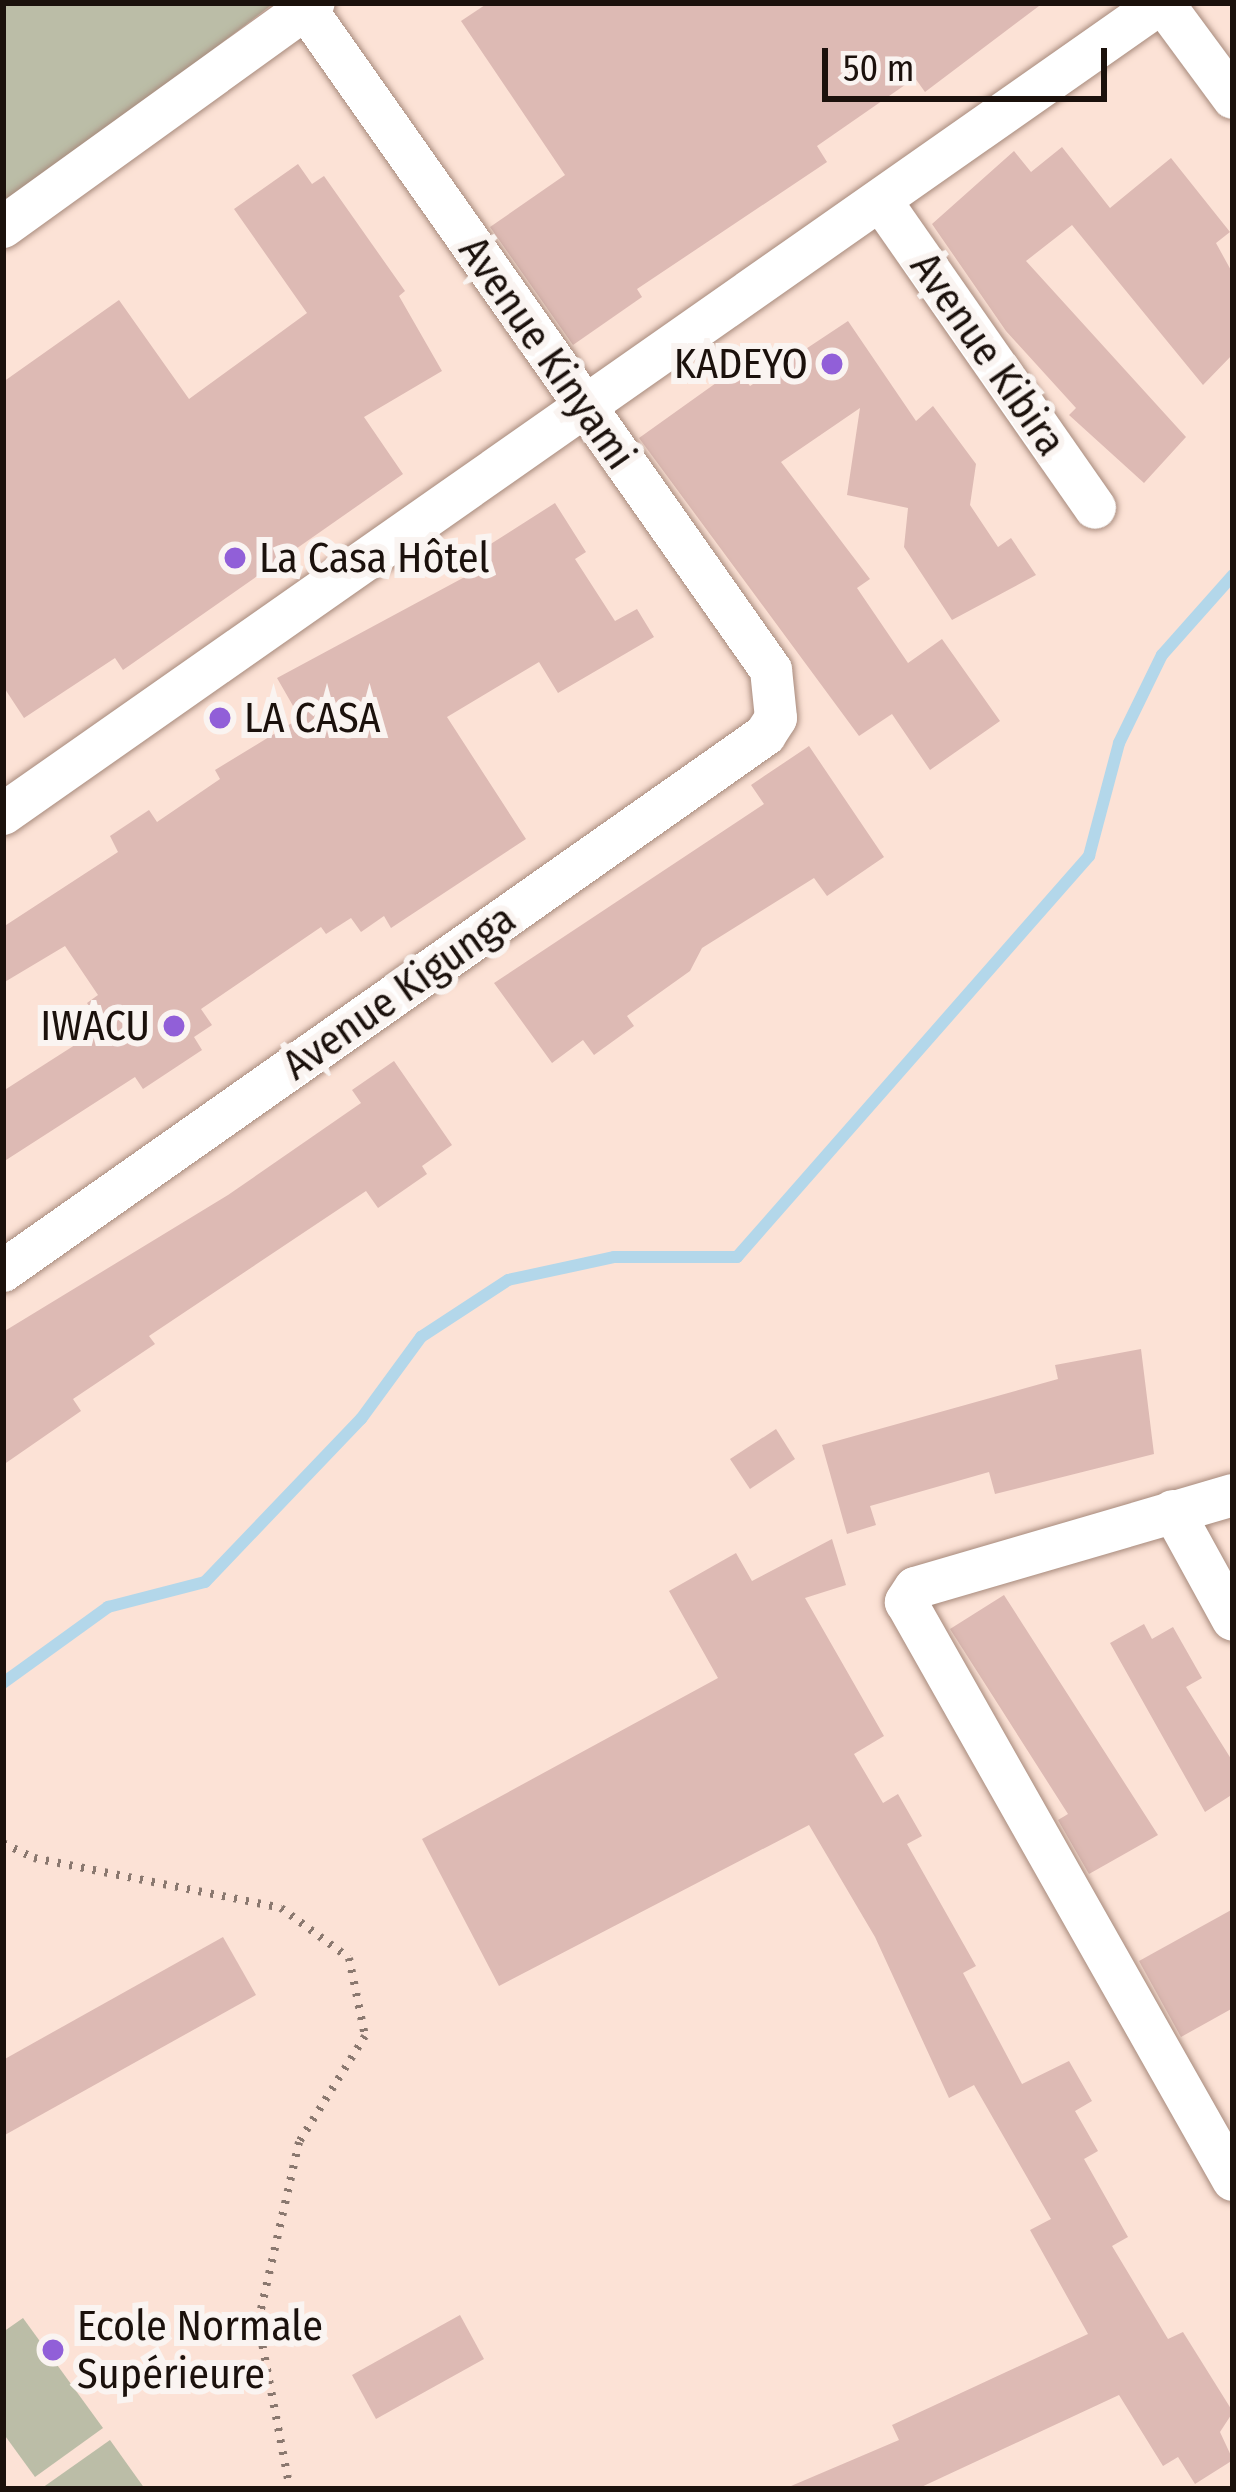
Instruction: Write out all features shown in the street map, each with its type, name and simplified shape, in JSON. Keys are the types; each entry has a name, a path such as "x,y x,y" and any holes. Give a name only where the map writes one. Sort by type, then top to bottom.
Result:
{"street":[{"path":"3,814 1162,3 1233,98"},
{"path":"9,212 310,6"},
{"name":"Avenue Kinyami","path":"310,6 582,406 771,670 778,701"},
{"name":"Avenue Kibira","path":"881,201 1095,508"},
{"name":"Avenue Kigunga","path":"3,1271 765,735 778,701"},
{"path":"1233,1495 915,1588 906,1601 1221,2134 1233,2180"},
{"path":"1173,1511 1233,1620"}],"path":[{"path":"3,1843 34,1858 281,1908 349,1958 365,2036 299,2142 258,2322 290,2489"}],"green space":[{"path":"3,3 274,3 3,210"},
{"path":"23,2318 103,2428 35,2477 3,2433 3,2332"},
{"path":"110,2440 145,2489 42,2488"}],"building":[{"path":"488,3 1043,3 925,92 915,78 817,146 827,162 637,289 642,297 573,345 490,227 565,175 461,21"},
{"path":"1062,147 1110,208 1171,158 1230,232 1216,243 1233,274 1233,354 1203,385 1072,225 1026,261 1186,437 1144,483 1069,415 1076,408 1006,331 932,224 1014,151 1031,172"},
{"path":"298,164 312,184 324,176 405,291 399,296 442,371 364,417 403,474 123,670 115,658 24,718 3,686 3,382 119,300 189,399 307,313 234,209"},
{"path":"848,321 916,421 933,406 976,464 970,505 998,547 1011,538 1036,575 952,620 904,547 908,508 847,495 860,408 781,462 870,579 857,588 908,663 942,639 1000,721 930,770 892,714 859,736 639,438 737,368 750,386"},
{"path":"555,503 586,552 575,559 615,621 637,609 654,637 558,693 539,662 447,717 526,839 391,928 384,916 361,932 351,918 326,934 321,927 201,1009 212,1025 194,1037 202,1050 143,1089 135,1077 3,1162 3,1091 103,1027 87,1003 98,995 65,946 3,983 3,927 118,852 110,836 149,810 157,822 220,779 215,770 300,718 277,678 487,565 478,552"},
{"path":"809,746 884,857 827,896 814,878 702,948 690,971 627,1016 634,1026 594,1055 583,1040 552,1063 494,983 764,804 751,785"},
{"path":"394,1061 452,1145 422,1166 427,1174 378,1208 366,1191 149,1336 155,1344 73,1399 81,1411 3,1465 3,1332 228,1195 361,1103 352,1090"},
{"path":"1141,1349 1154,1454 995,1494 989,1472 870,1506 876,1525 847,1534 822,1445 1058,1379 1055,1365"},
{"path":"776,1429 795,1459 750,1489 730,1459"},
{"path":"832,1539 846,1585 805,1598 884,1736 854,1754 883,1803 898,1794 922,1836 907,1844 976,1966 963,1973 1022,2084 1069,2061 1092,2101 1075,2111 1098,2151 1084,2159 1128,2237 1112,2246 1168,2339 1183,2332 1233,2412 1220,2432 1233,2460 1195,2484 1178,2457 1163,2466 1119,2395 917,2489 784,2489 899,2440 892,2425 1088,2334 1030,2230 1051,2219 974,2085 949,2098 875,1937 809,1825 499,1986 422,1839 718,1678 669,1591 736,1553 752,1581"},
{"path":"1004,1595 1158,1835 1089,1874 1058,1820 1068,1814 950,1629"},
{"path":"1144,1624 1152,1639 1173,1627 1202,1678 1186,1687 1233,1762 1233,1794 1205,1812 1110,1643"},
{"path":"1233,1909 1233,2008 1181,2037 1139,1961"},
{"path":"223,1937 256,1995 3,2136 3,2060"},
{"path":"460,2315 484,2359 376,2419 352,2375"}],"waterway":[{"path":"3,1683 108,1607 205,1582 361,1419 421,1337 508,1280 614,1257 737,1257 1089,856 1119,743 1162,655 1233,575"}],"place":[{"name":"KADEYO","path":"832,364"},
{"name":"La Casa Hôtel","path":"235,558"},
{"name":"LA CASA","path":"220,718"},
{"name":"IWACU","path":"174,1026"},
{"name":"Ecole Normale Supérieure","path":"53,2350"}]}
